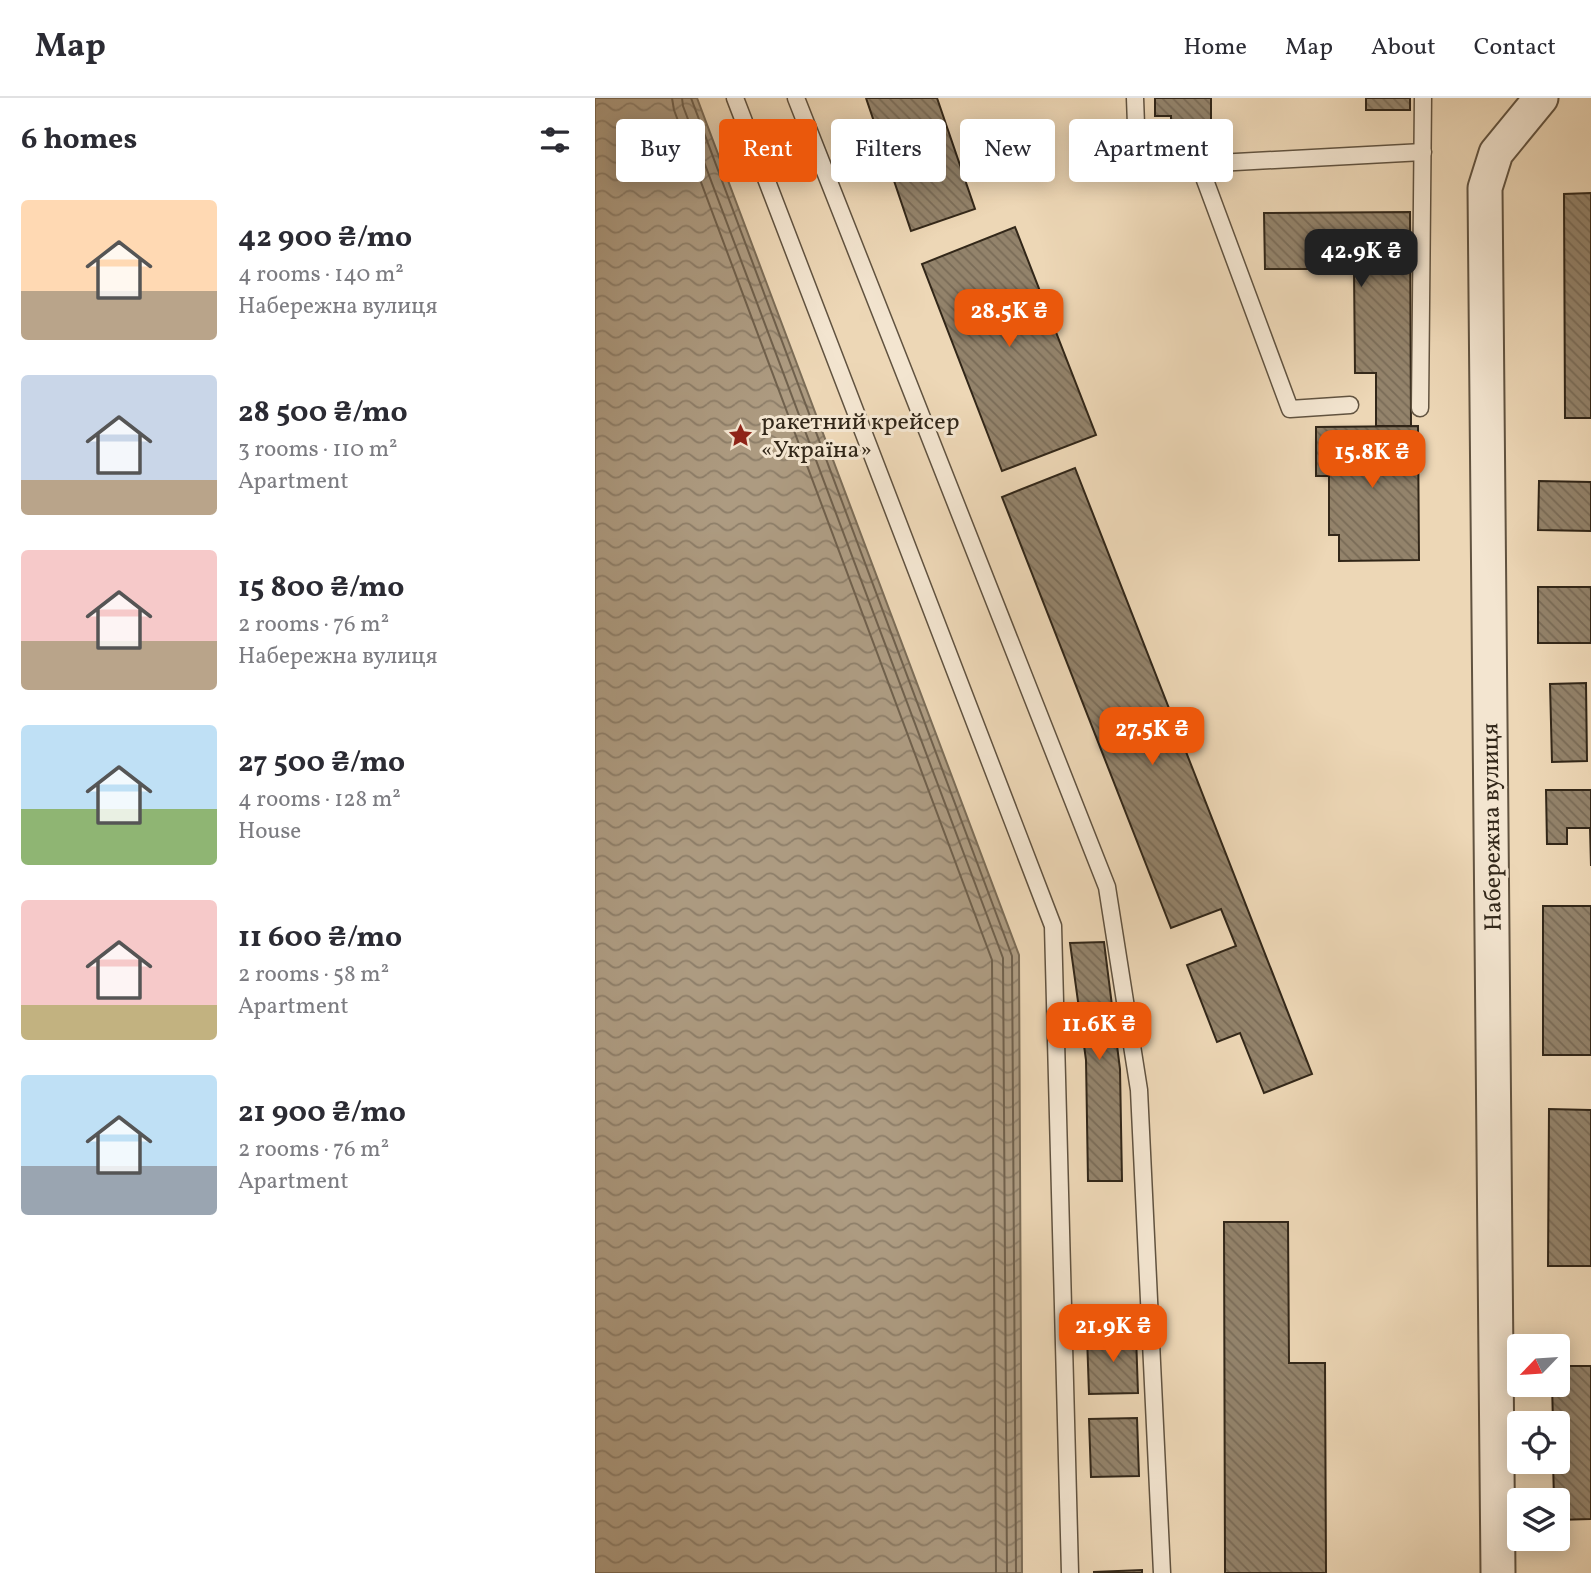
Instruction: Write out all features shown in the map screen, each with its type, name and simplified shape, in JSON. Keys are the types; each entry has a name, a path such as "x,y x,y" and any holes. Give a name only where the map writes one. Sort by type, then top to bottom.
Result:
{"street":[{"name":"Набережна вулиця","path":"1498,1573 1485,188 1496,153 1541,98"}],"lane":[{"path":"735,98 1053,926 1070,1573"},
{"path":"796,98 1107,887 1139,1090 1162,1573"},
{"path":"1135,98 1136,119"},
{"path":"1420,408 1423,98"},
{"path":"1233,162 1423,152"},
{"path":"1206,182 1290,409 1350,405"}],"water":[{"path":"595,98 697,98 705,119 616,119 616,182 705,182 705,119 719,157 719,182 729,182 1019,955 1022,1573 595,1573"}],"building":[{"path":"866,98 937,98 944,119 873,119"},
{"path":"1155,98 1211,98 1211,119 1171,119 1171,116 1155,116"},
{"path":"1366,98 1410,98 1410,110 1366,110"},
{"path":"946,124 960,165 960,182 966,182 975,209 911,231 894,182 946,182"},
{"path":"1591,193 1591,418 1565,418 1564,194"},
{"path":"1410,212 1411,426 1376,426 1376,373 1355,373 1354,269 1265,269 1264,213"},
{"path":"1015,227 1096,435 1002,471 922,264"},
{"path":"1418,426 1419,560 1339,561 1339,535 1329,535 1329,476 1316,476 1316,427"},
{"path":"1075,468 1312,1074 1264,1093 1240,1033 1217,1042 1187,965 1236,946 1221,909 1171,928 1002,497"},
{"path":"1539,481 1591,482 1591,531 1538,530"},
{"path":"1538,587 1591,587 1591,643 1538,643"},
{"path":"1586,683 1587,761 1552,762 1550,684"},
{"path":"1546,790 1591,790 1591,866 1590,828 1567,828 1567,844 1547,844"},
{"path":"1543,906 1591,906 1591,1055 1543,1055"},
{"path":"1104,942 1120,1069 1122,1181 1088,1181 1086,1060 1070,943"},
{"path":"1549,1109 1591,1110 1591,1266 1548,1266"},
{"path":"1224,1222 1288,1222 1289,1363 1325,1363 1326,1573 1225,1573"},
{"path":"1136,1335 1138,1393 1089,1394 1087,1336"},
{"path":"1570,1366 1591,1366 1591,1519 1570,1520 1570,1488 1554,1488 1553,1474 1570,1474 1570,1411 1553,1411 1552,1397 1570,1397"},
{"path":"1137,1418 1139,1476 1091,1477 1089,1419"},
{"path":"1142,1570 1142,1573 1094,1573 1094,1572"}],"place":[{"name":"ракетний крейсер «Україна»","path":"741,435"}]}
